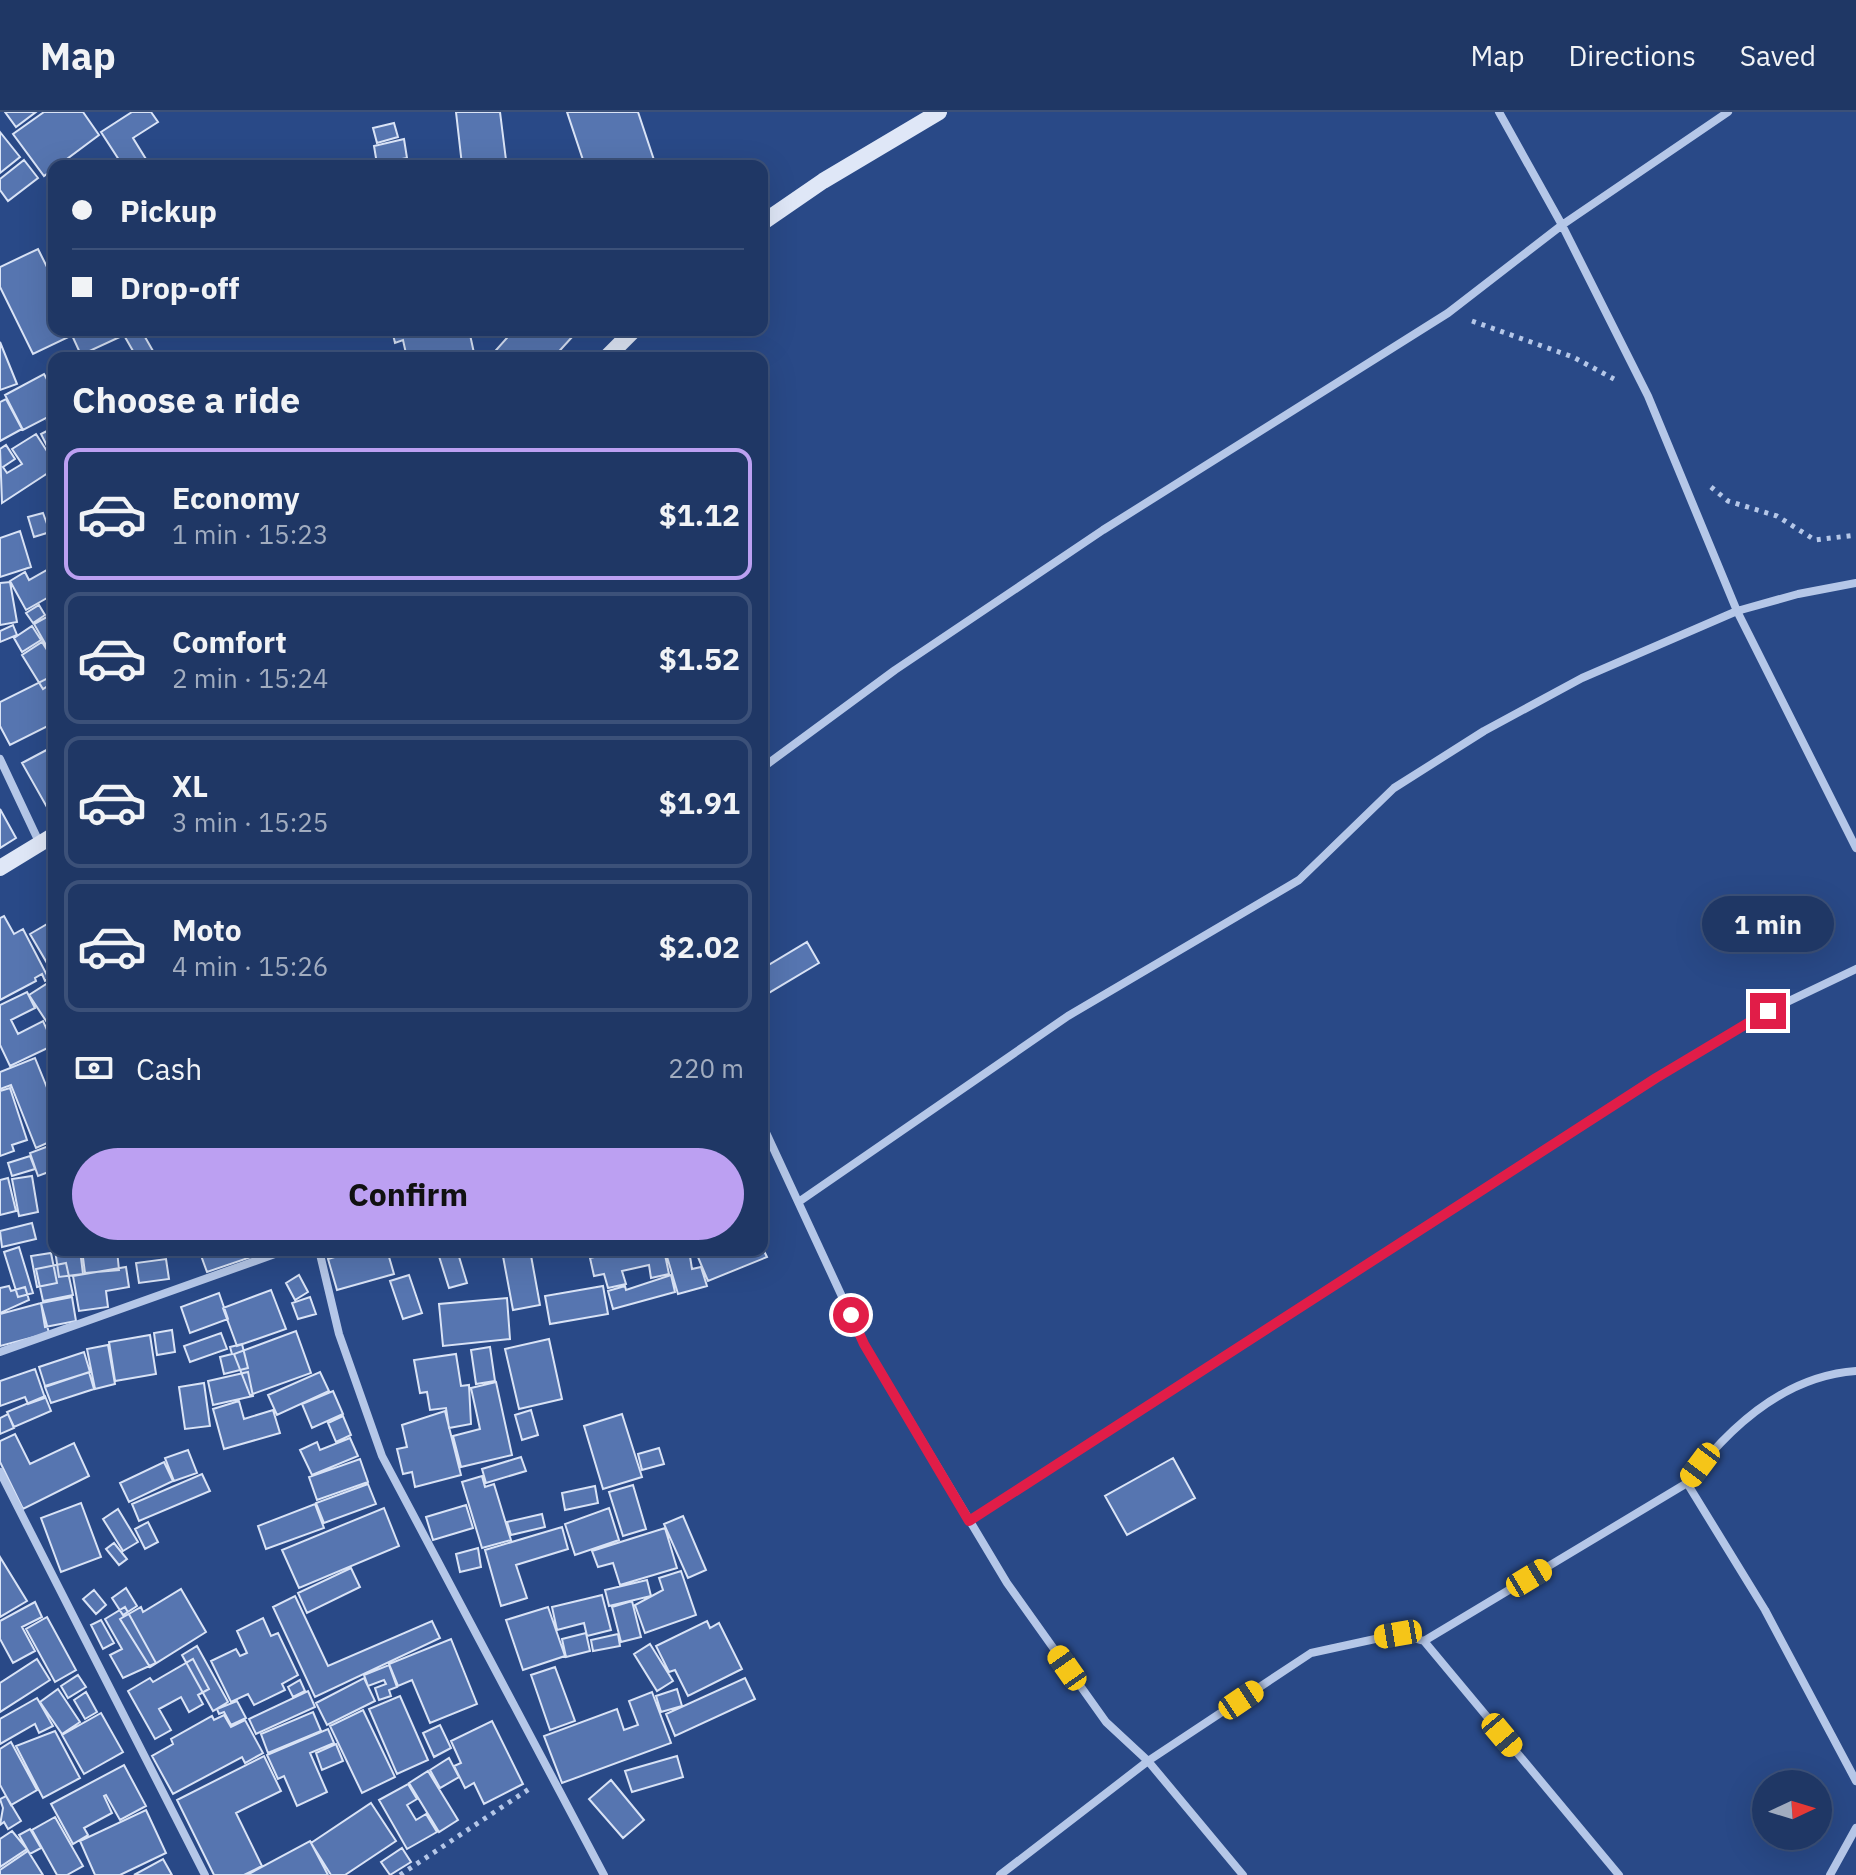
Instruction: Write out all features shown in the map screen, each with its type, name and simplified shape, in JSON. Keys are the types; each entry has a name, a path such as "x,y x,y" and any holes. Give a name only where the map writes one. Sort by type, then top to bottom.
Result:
{"street":[{"path":"768,219 823,181 939,112"},
{"path":"1499,112 1562,225 1648,396 1673,449 1737,611 1856,848"},
{"path":"768,764 895,670 1103,530 1448,313 1562,225 1728,112"},
{"path":"612,352 628,336"},
{"path":"800,1201 1068,1016 1299,880 1394,788 1484,731 1582,678 1737,611 1798,594 1856,583"},
{"path":"0,759 47,840 0,868"},
{"path":"969,1521 1656,1078 1768,1011 1856,969"},
{"path":"768,1136 864,1344 1007,1583 1106,1722 1148,1761 1243,1875"},
{"path":"0,1352 269,1256"},
{"path":"320,1256 339,1334 382,1456 604,1875"},
{"path":"1424,1641 1687,1483 1713,1448 1750,1415 1798,1385 1835,1372 1856,1371"},
{"path":"0,1472 205,1875"},
{"path":"1687,1483 1765,1610 1856,1781"},
{"path":"1000,1875 1148,1761 1311,1653 1398,1634 1424,1641 1619,1875"},
{"path":"1830,1875 1856,1828"}],"path":[{"path":"1448,313 1573,357 1648,396"},
{"path":"1673,449 1728,501 1777,516 1815,540 1856,535"},
{"path":"400,1875 551,1774"}],"building":[{"path":"5,112 36,112 16,127"},
{"path":"44,112 83,112 99,135 65,160 48,160 48,173 44,176 13,134"},
{"path":"132,112 151,112 158,122 133,138 147,160 119,160 101,132"},
{"path":"456,112 500,112 506,160 461,160"},
{"path":"567,112 638,112 654,160 583,160"},
{"path":"394,123 398,137 377,143 373,128"},
{"path":"0,132 20,157 0,173"},
{"path":"404,139 407,158 376,160 374,146"},
{"path":"24,160 38,178 8,201 0,190 0,179"},
{"path":"38,249 48,269 48,336 71,336 33,354 0,287 0,267"},
{"path":"72,336 122,336 87,352 80,352"},
{"path":"124,336 144,336 154,352 134,352"},
{"path":"393,336 470,336 474,352 406,352 403,340 395,343"},
{"path":"509,336 573,336 558,352 494,352"},
{"path":"0,342 17,384 0,390"},
{"path":"44,374 48,381 48,417 23,430 5,395"},
{"path":"6,399 22,429 0,441 0,402"},
{"path":"48,430 48,448 41,434"},
{"path":"36,434 48,453 48,473 2,503 0,449 6,445 15,459 3,467 7,473 22,464 12,449"},
{"path":"43,513 48,533 34,537 28,517"},
{"path":"20,531 31,567 0,577 0,538"},
{"path":"48,569 48,597 26,610 10,581 25,572 29,580"},
{"path":"10,582 17,622 0,625 0,583"},
{"path":"39,605 45,615 33,623 26,613"},
{"path":"48,616 48,648 34,624"},
{"path":"13,625 17,635 0,642 0,631"},
{"path":"32,626 41,640 22,652 14,638"},
{"path":"42,642 48,652 48,686 43,689 22,655"},
{"path":"48,678 48,726 10,745 0,726 0,702"},
{"path":"48,749 48,809 22,763"},
{"path":"0,809 16,838 0,848"},
{"path":"4,916 14,934 23,929 48,980 45,981 42,974 35,978 36,981 0,1000 0,918"},
{"path":"48,924 48,965 30,934"},
{"path":"807,942 819,963 768,993 768,965"},
{"path":"48,983 48,1024 29,995"},
{"path":"27,992 35,1008 11,1020 18,1034 43,1021 48,1032 48,1048 10,1066 0,1045 0,1005"},
{"path":"35,1058 48,1090 48,1143 36,1148 11,1085 0,1089 0,1072"},
{"path":"10,1088 27,1140 12,1145 14,1151 0,1156 0,1091"},
{"path":"48,1146 48,1172 38,1176 30,1153"},
{"path":"30,1156 35,1169 12,1176 8,1163"},
{"path":"32,1176 38,1212 19,1216 12,1179"},
{"path":"8,1178 16,1211 0,1215 0,1180"},
{"path":"32,1223 36,1239 2,1247 0,1231"},
{"path":"19,1247 33,1293 18,1297 4,1252"},
{"path":"48,1253 52,1256 57,1283 37,1287 31,1256"},
{"path":"56,1256 81,1256 83,1274 59,1277"},
{"path":"83,1256 118,1256 119,1270 85,1273"},
{"path":"201,1256 254,1256 207,1272"},
{"path":"338,1256 389,1256 394,1274 337,1290 328,1259"},
{"path":"439,1256 459,1256 467,1283 449,1288"},
{"path":"503,1256 531,1256 540,1305 513,1310"},
{"path":"665,1256 669,1274 651,1278 649,1265 622,1271 626,1284 608,1288 604,1274 594,1276 590,1258"},
{"path":"667,1256 690,1256 692,1269 701,1267 707,1286 678,1294"},
{"path":"698,1256 767,1257 708,1281"},
{"path":"166,1259 169,1279 139,1283 136,1263"},
{"path":"66,1263 73,1295 43,1301 36,1269"},
{"path":"126,1267 129,1287 106,1291 108,1307 79,1311 73,1276"},
{"path":"299,1275 308,1292 295,1300 286,1283"},
{"path":"409,1275 422,1313 403,1319 390,1281"},
{"path":"671,1275 675,1292 613,1309 608,1291 625,1286 626,1290"},
{"path":"9,1286 11,1291 25,1287 29,1300 0,1313 0,1288"},
{"path":"603,1286 608,1314 550,1324 545,1296"},
{"path":"271,1290 286,1329 237,1346 223,1308"},
{"path":"219,1293 228,1319 190,1333 181,1307"},
{"path":"72,1297 76,1321 45,1327 41,1303"},
{"path":"310,1297 316,1314 298,1319 292,1303"},
{"path":"507,1298 510,1339 443,1346 439,1304"},
{"path":"41,1303 49,1333 0,1346 0,1314"},
{"path":"172,1330 175,1352 157,1355 154,1333"},
{"path":"296,1331 311,1373 250,1395 234,1354"},
{"path":"221,1333 227,1349 190,1362 184,1346"},
{"path":"150,1335 156,1374 115,1381 109,1342"},
{"path":"549,1339 562,1399 519,1409 505,1349"},
{"path":"242,1344 248,1368 224,1374 220,1357 232,1354 230,1347"},
{"path":"108,1345 115,1384 95,1389 87,1349"},
{"path":"490,1347 495,1381 476,1384 471,1350"},
{"path":"84,1352 90,1372 45,1386 39,1367"},
{"path":"456,1354 461,1386 469,1385 471,1424 449,1428 446,1408 430,1410 427,1392 420,1393 414,1360"},
{"path":"35,1369 45,1398 28,1404 25,1397 0,1406 0,1381"},
{"path":"89,1372 94,1389 51,1403 45,1387"},
{"path":"248,1372 253,1396 213,1405 208,1381"},
{"path":"320,1372 329,1391 277,1415 268,1395"},
{"path":"496,1382 512,1455 461,1467 453,1436 480,1429 471,1388"},
{"path":"204,1383 210,1426 185,1429 179,1387"},
{"path":"333,1391 343,1414 312,1428 302,1404"},
{"path":"45,1396 51,1411 14,1427 7,1412"},
{"path":"239,1401 244,1419 273,1410 280,1433 224,1449 213,1409"},
{"path":"531,1410 538,1435 522,1440 515,1415"},
{"path":"445,1411 461,1475 415,1487 412,1472 403,1474 397,1449 407,1447 402,1425"},
{"path":"8,1414 14,1428 0,1434 0,1418"},
{"path":"622,1414 642,1477 603,1489 584,1426"},
{"path":"343,1416 351,1435 336,1442 328,1423"},
{"path":"15,1434 30,1464 74,1443 89,1476 23,1509 0,1462 0,1441"},
{"path":"350,1438 358,1456 312,1475 300,1450 317,1442 320,1450"},
{"path":"659,1448 664,1464 642,1470 638,1454"},
{"path":"188,1450 197,1473 174,1481 165,1458"},
{"path":"521,1457 526,1471 486,1483 482,1469"},
{"path":"1173,1458 1195,1498 1127,1535 1105,1496"},
{"path":"360,1459 368,1482 317,1500 309,1477"},
{"path":"164,1462 173,1481 129,1502 120,1483"},
{"path":"202,1474 210,1491 139,1521 132,1504"},
{"path":"482,1476 485,1487 494,1484 511,1540 482,1548 462,1482"},
{"path":"368,1484 376,1504 324,1523 316,1503"},
{"path":"633,1485 646,1529 623,1536 609,1492"},
{"path":"595,1486 598,1503 565,1510 562,1493"},
{"path":"81,1503 101,1557 61,1572 41,1518"},
{"path":"315,1504 324,1528 266,1549 258,1526"},
{"path":"466,1505 473,1528 433,1540 426,1517"},
{"path":"384,1508 399,1546 299,1588 282,1550"},
{"path":"609,1508 619,1540 575,1555 565,1524"},
{"path":"118,1509 138,1542 123,1551 103,1519"},
{"path":"542,1514 545,1527 511,1535 507,1522"},
{"path":"683,1516 706,1570 688,1578 664,1524"},
{"path":"148,1522 158,1542 145,1549 135,1529"},
{"path":"562,1527 568,1549 516,1565 527,1598 501,1606 485,1550"},
{"path":"665,1528 677,1568 620,1585 613,1563 598,1567 592,1551"},
{"path":"114,1543 127,1559 119,1565 106,1549"},
{"path":"478,1548 481,1567 460,1572 456,1554"},
{"path":"0,1557 27,1601 0,1617"},
{"path":"351,1568 360,1587 307,1613 298,1593"},
{"path":"681,1571 696,1615 645,1633 635,1605 663,1590 659,1578"},
{"path":"647,1580 651,1596 609,1606 605,1590"},
{"path":"126,1588 137,1606 123,1615 112,1598"},
{"path":"181,1589 206,1632 150,1667 120,1619 141,1607 143,1612"},
{"path":"94,1590 106,1605 96,1614 83,1599"},
{"path":"602,1595 611,1630 587,1636 584,1623 557,1630 552,1607"},
{"path":"295,1596 328,1666 432,1621 440,1638 315,1697 273,1607"},
{"path":"632,1601 641,1637 621,1642 612,1607"},
{"path":"35,1602 42,1617 22,1627 35,1651 13,1663 0,1639 0,1621"},
{"path":"125,1607 156,1663 123,1678 110,1655 122,1649 105,1619"},
{"path":"548,1607 565,1656 523,1670 506,1620"},
{"path":"47,1617 76,1670 55,1682 26,1629"},
{"path":"263,1618 271,1636 278,1633 298,1675 282,1684 285,1690 254,1705 248,1694 231,1702 211,1661 236,1649 240,1656 247,1653 237,1631"},
{"path":"101,1620 114,1643 103,1649 91,1625"},
{"path":"707,1621 710,1628 719,1623 742,1669 688,1696 675,1670 669,1672 656,1646"},
{"path":"586,1633 590,1651 566,1657 562,1639"},
{"path":"618,1634 620,1646 593,1651 591,1640"},
{"path":"451,1639 477,1704 430,1723 412,1680 398,1686 389,1664"},
{"path":"650,1644 673,1681 657,1691 634,1654"},
{"path":"197,1646 228,1702 213,1711 182,1655"},
{"path":"37,1659 50,1680 0,1712 0,1683"},
{"path":"193,1659 209,1689 198,1695 203,1704 189,1712 181,1697 159,1709 171,1730 155,1739 128,1691 150,1678 153,1682"},
{"path":"389,1665 397,1687 389,1690 391,1696 379,1700 375,1688 386,1684 384,1680 368,1686 364,1675"},
{"path":"555,1667 575,1721 550,1730 531,1675"},
{"path":"78,1675 86,1687 68,1698 61,1686"},
{"path":"364,1678 375,1701 327,1725 316,1703"},
{"path":"745,1678 755,1699 675,1736 666,1714"},
{"path":"300,1680 305,1691 293,1697 288,1687"},
{"path":"58,1689 80,1722 62,1734 40,1702"},
{"path":"677,1689 682,1706 661,1712 656,1696"},
{"path":"308,1691 315,1707 256,1734 249,1719"},
{"path":"86,1692 97,1712 85,1719 74,1700"},
{"path":"652,1692 671,1743 562,1783 544,1736 617,1709 624,1730 638,1725 629,1701"},
{"path":"400,1696 428,1760 397,1774 369,1709"},
{"path":"37,1698 53,1726 39,1733 35,1724 0,1744 0,1719"},
{"path":"237,1701 246,1718 231,1725 224,1712 219,1714 217,1709"},
{"path":"363,1710 395,1777 362,1793 330,1726"},
{"path":"313,1712 321,1731 268,1753 261,1734"},
{"path":"101,1713 123,1752 84,1774 62,1735"},
{"path":"224,1715 231,1727 245,1720 263,1753 245,1763 242,1757 173,1794 152,1756 173,1744 171,1739 212,1716 214,1720"},
{"path":"492,1721 523,1784 484,1804 474,1783 465,1788 454,1766 461,1763 451,1741"},
{"path":"440,1725 451,1748 434,1757 423,1733"},
{"path":"328,1729 334,1743 310,1753 327,1792 297,1806 284,1776 278,1779 267,1755"},
{"path":"55,1731 80,1778 43,1798 16,1746"},
{"path":"11,1742 37,1790 11,1805 0,1785 0,1749"},
{"path":"336,1744 343,1761 322,1770 316,1753"},
{"path":"264,1756 281,1791 236,1813 262,1866 244,1875 214,1875 177,1800"},
{"path":"677,1756 683,1777 632,1792 625,1771"},
{"path":"449,1758 459,1777 440,1788 430,1770"},
{"path":"124,1765 146,1806 120,1820 104,1796 112,1813 84,1828 88,1835 73,1844 51,1804"},
{"path":"428,1771 458,1820 439,1832 409,1783"},
{"path":"611,1780 644,1820 623,1838 589,1799"},
{"path":"408,1784 417,1799 407,1805 416,1820 426,1814 437,1832 407,1849 379,1800"},
{"path":"6,1796 21,1821 8,1829 4,1822 0,1825 3,1808 0,1799"},
{"path":"371,1803 396,1841 345,1875 331,1875 311,1843"},
{"path":"146,1810 166,1853 120,1875 95,1875 80,1841"},
{"path":"55,1817 83,1866 67,1875 57,1875 32,1830"},
{"path":"30,1829 41,1848 30,1854 19,1835"},
{"path":"12,1831 27,1849 0,1867 0,1839"},
{"path":"310,1841 328,1875 247,1875"},
{"path":"402,1848 411,1862 390,1875 381,1862"},
{"path":"28,1851 43,1875 0,1875 0,1870"},
{"path":"163,1859 172,1875 134,1875"}],"route":[{"path":"851,1315 864,1344 969,1521 1656,1078 1768,1011"}]}
